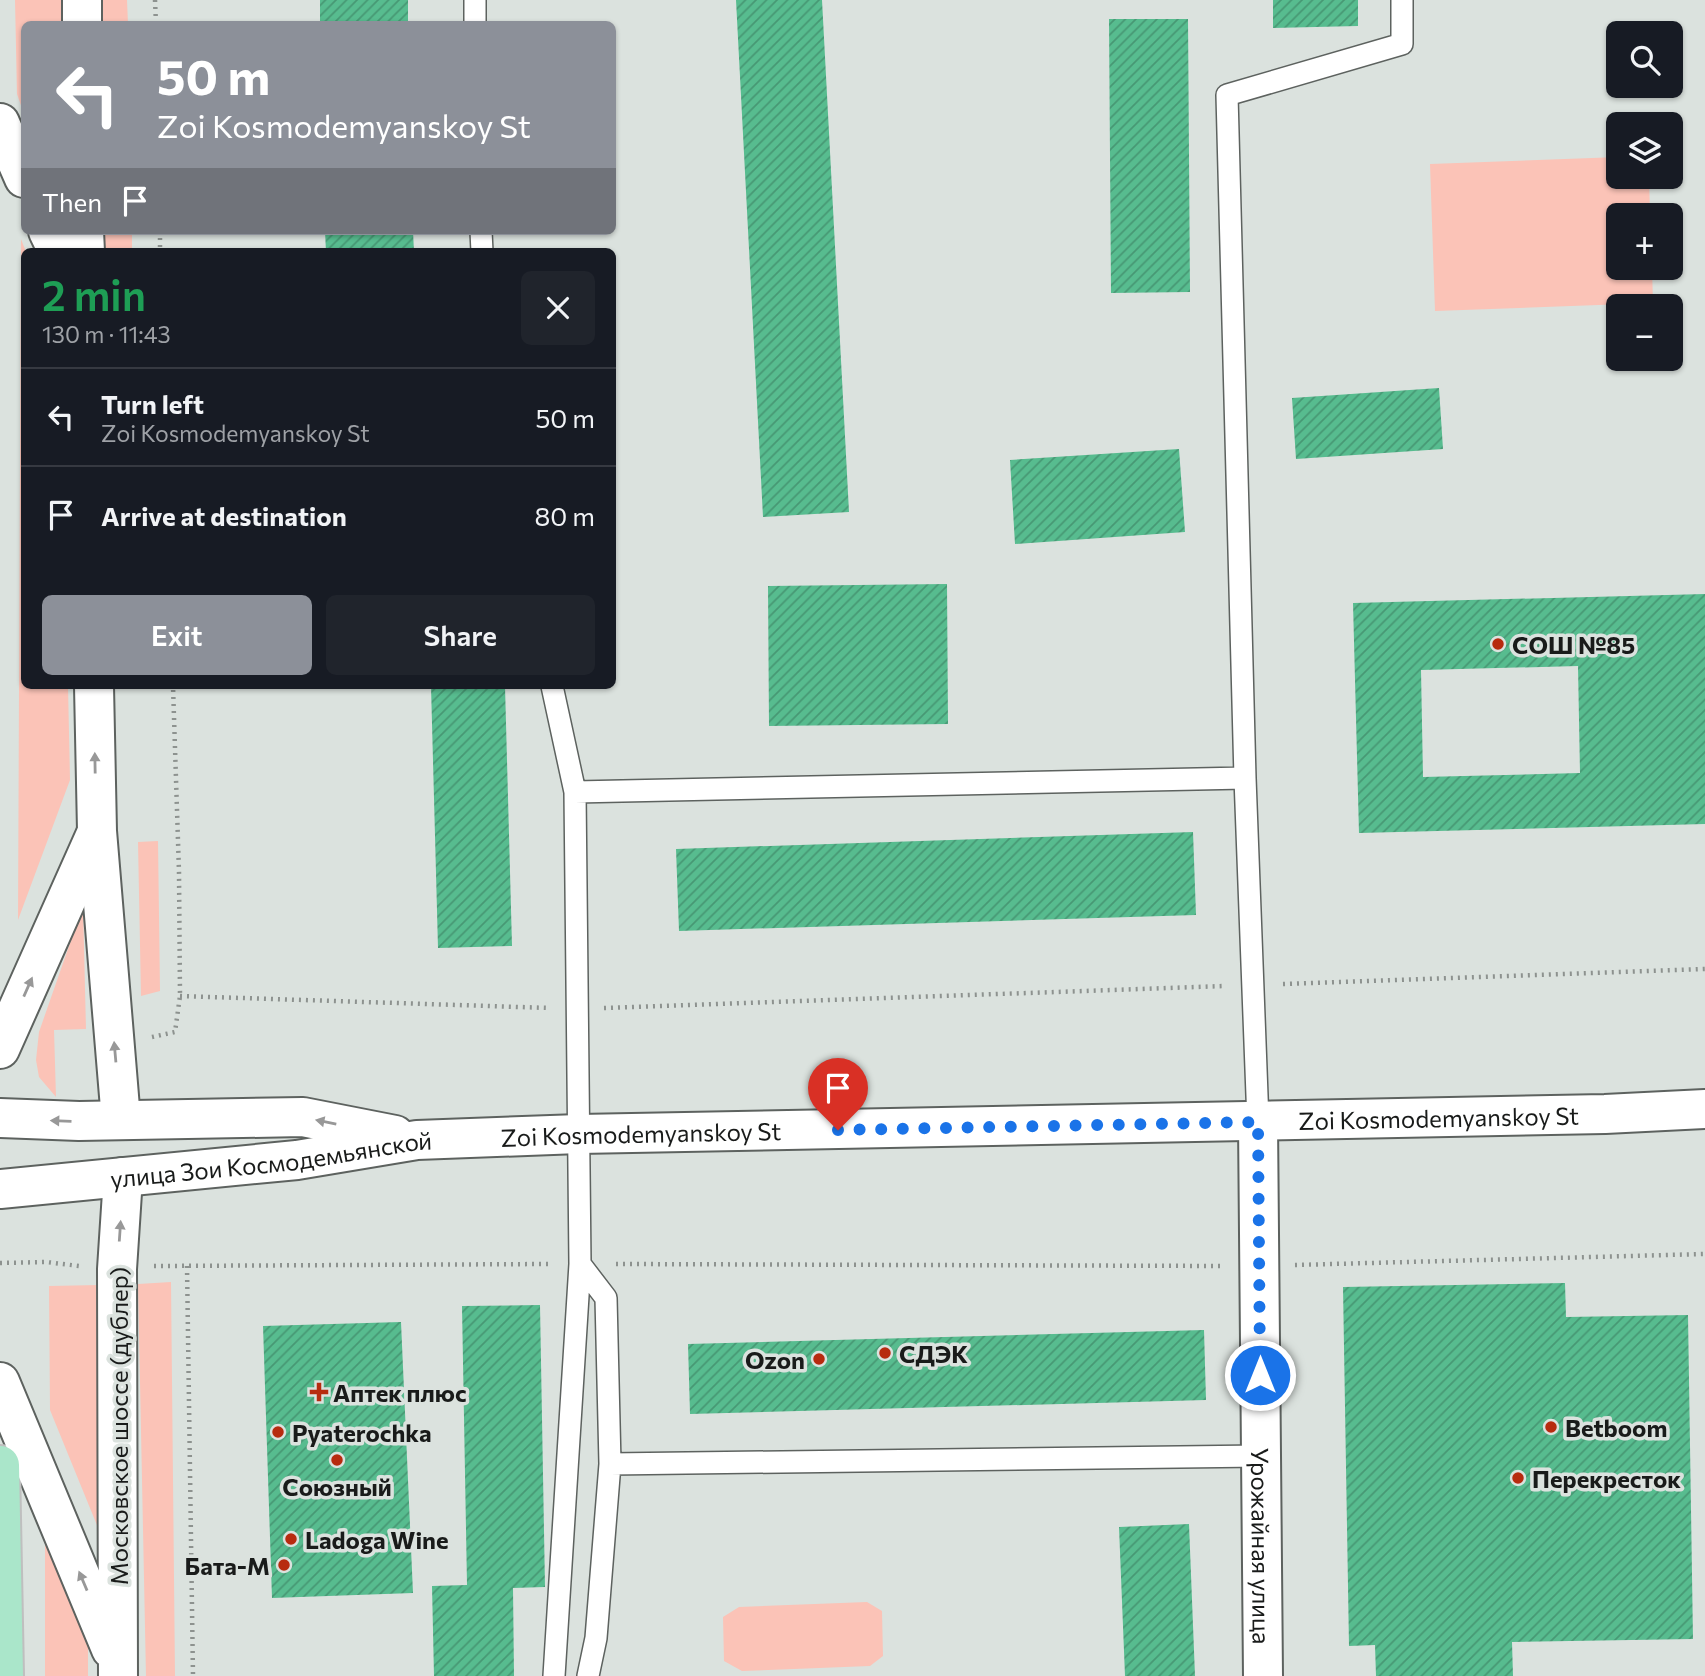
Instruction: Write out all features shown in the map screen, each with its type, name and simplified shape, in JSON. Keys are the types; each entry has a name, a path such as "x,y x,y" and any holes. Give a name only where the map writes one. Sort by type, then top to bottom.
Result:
{"main road":[{"path":"0,1465 4,1676"}],"street":[{"path":"82,0 82,21"},
{"path":"0,123 21,171"},
{"path":"93,689 97,831 121,1119"},
{"path":"0,1049 97,831"},
{"name":"Zoi Kosmodemyanskoy St","path":"417,1140 579,1134 1605,1114 1705,1109"},
{"name":"улица Зои Космодемьянской","path":"0,1118 79,1121 303,1117 417,1140"},
{"name":"Урожайная улица","path":"1258,1122 1263,1676"},
{"name":"улица Зои Космодемьянской","path":"0,1189 297,1160 417,1140"},
{"name":"Московское шоссе (дублер)","path":"118,1671 117,1269 123,1177"},
{"path":"0,1382 118,1671"}],"lane":[{"path":"475,0 475,21"},
{"path":"1258,1122 1245,778 1227,95 1402,44 1402,0"},
{"path":"553,689 575,792 580,1264 554,1676"},
{"path":"575,792 1245,778"},
{"path":"580,1264 606,1298 610,1464 596,1638 588,1676"},
{"path":"610,1464 1261,1456"}],"path":[{"path":"155,0 156,21"},
{"path":"114,1046 175,1032 180,996 173,689"},
{"path":"180,996 578,1009 1705,969"},
{"path":"152,1266 1259,1266 1705,1254"},
{"path":"0,1263 46,1262 83,1267"},
{"path":"187,1266 193,1676"}],"shaded area":[{"path":"15,0 61,0 61,21 21,21 21,105 17,94"},
{"path":"100,0 127,0 128,21 101,21"},
{"path":"1606,157 1606,189 1649,189 1650,203 1606,203 1606,280 1652,280 1653,294 1606,294 1606,305 1435,311 1430,164"},
{"path":"105,235 132,235 132,248 105,248"},
{"path":"21,239 24,248 21,248 21,689 68,689 70,780 18,920"},
{"path":"158,841 160,991 141,996 138,842"},
{"path":"83,906 86,1029 54,1030 56,1097 39,1077 36,1060 39,1032"},
{"path":"171,1282 175,1676 146,1676 138,1284"},
{"path":"99,1285 101,1535 50,1410 49,1286"},
{"path":"45,1540 88,1644 88,1676 45,1676"},
{"path":"867,1602 882,1611 883,1656 870,1666 742,1671 724,1661 723,1617 739,1607"}],"building":[{"path":"320,0 408,0 408,21 320,21"},
{"path":"736,0 822,0 849,512 763,517"},
{"path":"1273,0 1358,0 1358,26 1273,28"},
{"path":"1109,19 1188,19 1190,292 1111,293"},
{"path":"325,235 413,235 414,248 326,248"},
{"path":"1439,388 1443,449 1296,459 1292,398"},
{"path":"1179,449 1185,532 1015,544 1010,460"},
{"path":"947,584 948,724 769,726 768,586"},
{"path":"1705,594 1705,824 1359,833 1353,603","holes":["1578,666 1580,773 1423,777 1421,670"]},
{"path":"431,689 505,689 512,946 438,948"},
{"path":"1193,832 1196,915 679,931 676,849"},
{"name":"Перекресток","path":"1565,1283 1566,1317 1688,1315 1693,1639 1512,1642 1513,1676 1376,1676 1375,1645 1349,1646 1343,1287"},
{"path":"540,1305 545,1587 513,1588 514,1676 434,1676 432,1586 467,1585 462,1306"},
{"name":"Союзный","path":"401,1322 413,1593 272,1598 263,1326"},
{"path":"1204,1330 1206,1400 690,1414 688,1344"},
{"path":"1189,1524 1195,1676 1125,1676 1119,1527"}],"place":[{"name":"СОШ №85","path":"1498,644"},
{"name":"СДЭК","path":"885,1353"},
{"name":"Ozon","path":"819,1359"},
{"name":"Аптек плюс","path":"319,1392"},
{"name":"Betboom","path":"1551,1427"},
{"name":"Pyaterochka","path":"278,1432"},
{"name":"Союзный","path":"337,1460"},
{"name":"Перекресток","path":"1518,1478"},
{"name":"Ladoga Wine","path":"291,1539"},
{"name":"Бата-М","path":"284,1565"}],"route":[{"path":"838,1130 1258,1122 1260,1375"}]}
